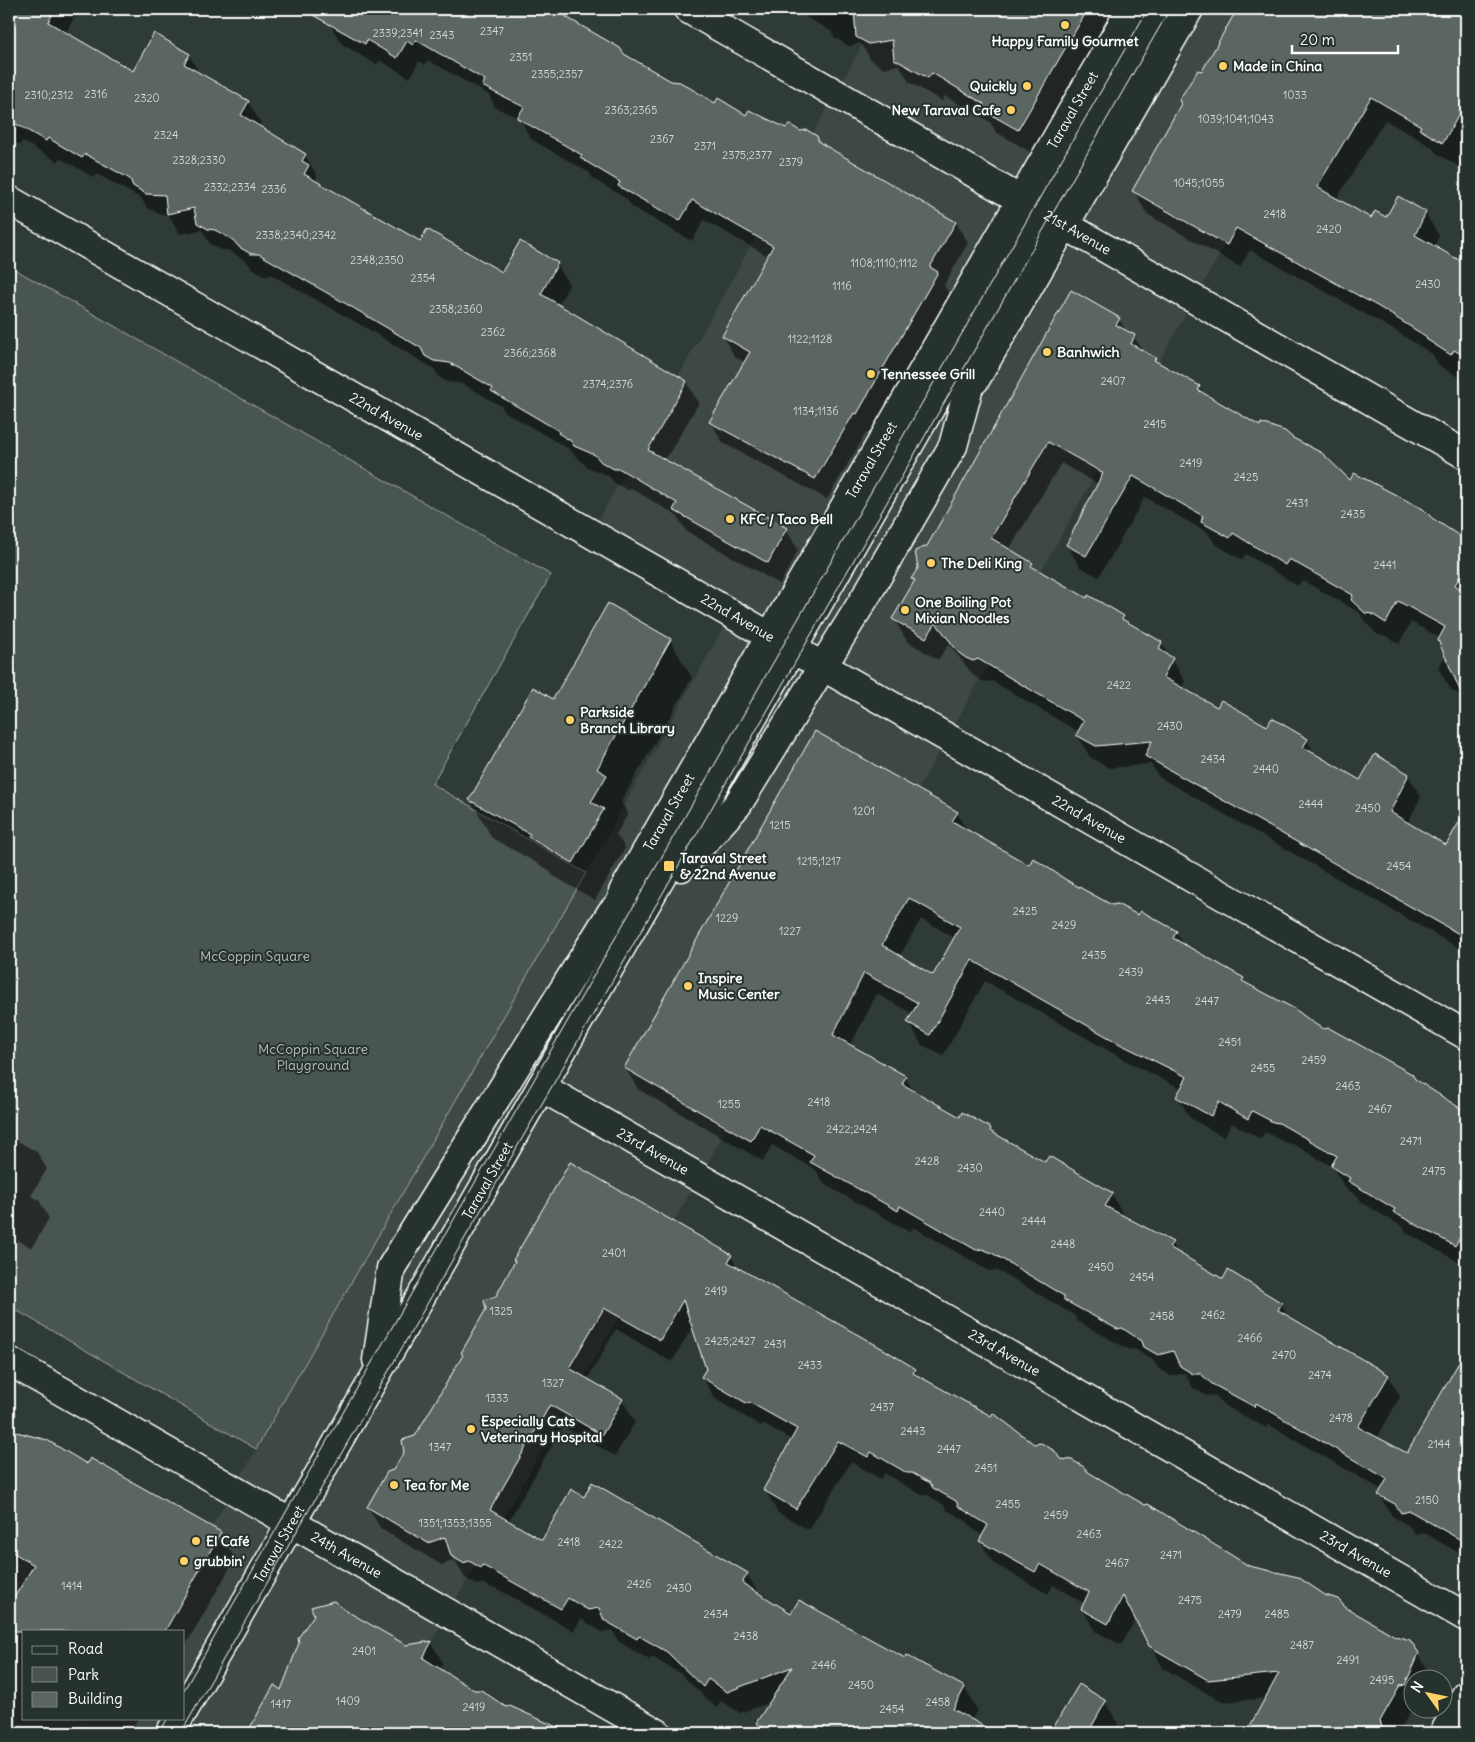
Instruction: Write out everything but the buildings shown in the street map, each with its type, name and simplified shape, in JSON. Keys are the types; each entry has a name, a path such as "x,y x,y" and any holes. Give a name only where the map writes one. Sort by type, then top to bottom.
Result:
{"street":[{"name":"21st Avenue","path":"688,9 1466,454"},
{"name":"Taraval Street","path":"966,396 1043,211 1131,9"},
{"name":"Taraval Street","path":"185,1708 1159,9"},
{"name":"Taraval Street","path":"375,1377 392,1268 611,913 769,635 1043,211 1189,9"},
{"name":"22nd Avenue","path":"9,200 1466,1035"},
{"name":"Taraval Street","path":"644,907 738,804 823,666 953,446 993,299"},
{"name":"Taraval Street","path":"611,913 691,826"},
{"name":"23rd Avenue","path":"541,1087 1466,1617"},
{"name":"24th Avenue","path":"9,1361 657,1733"},
{"path":"1444,1733 1466,1695"},
{"path":"170,1733 178,1720"}],"shaded area":[{"path":"882,9 1358,9 704,1169 379,1733 9,1733 9,1576 76,1460 207,1535 586,873 731,614 591,533"}],"green space":[{"name":"McCoppin Square","path":"9,266 551,575 432,784 586,873 256,1449 9,1306"}],"tram line":[{"path":"185,1688 1148,9"},
{"path":"181,1733 1170,9"},
{"path":"159,1733 167,1720"}],"place":[{"name":"Happy Family Gourmet","path":"1065,25"},
{"name":"Made in China","path":"1223,66"},
{"name":"Quickly","path":"1027,86"},
{"name":"New Taraval Cafe","path":"1011,110"},
{"name":"Banhwich","path":"1047,352"},
{"name":"Tennessee Grill","path":"871,374"},
{"name":"KFC / Taco Bell","path":"730,519"},
{"name":"The Deli King","path":"931,563"},
{"name":"One Boiling Pot Mixian Noodles","path":"905,610"},
{"name":"Parkside Branch Library","path":"570,720"},
{"name":"Taraval Street & 22nd Avenue","path":"669,866"},
{"name":"Inspire Music Center","path":"688,986"},
{"name":"Especially Cats Veterinary Hospital","path":"471,1429"},
{"name":"Tea for Me","path":"394,1485"},
{"name":"El Café","path":"196,1541"},
{"name":"grubbin'","path":"184,1561"}],"park label":[{"name":"McCoppin Square Playground","path":"313,1058"}]}
